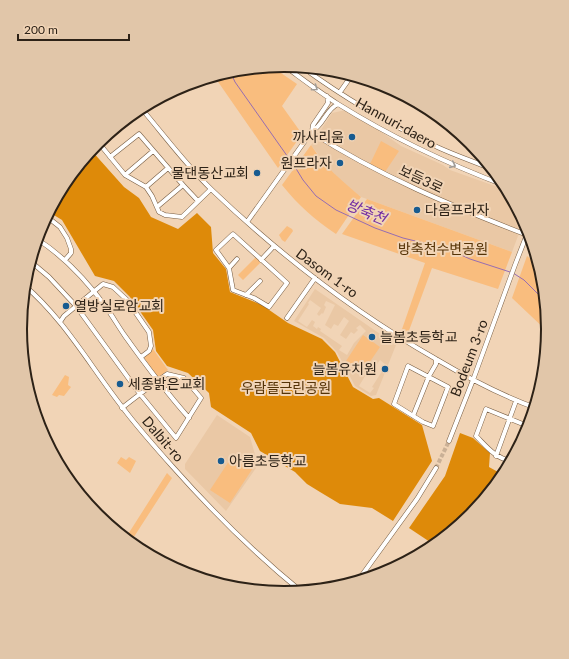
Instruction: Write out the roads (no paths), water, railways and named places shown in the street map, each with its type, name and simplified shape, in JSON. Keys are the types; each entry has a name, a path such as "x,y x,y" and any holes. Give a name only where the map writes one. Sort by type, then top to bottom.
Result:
{"street":[{"name":"Hannuri-daero","path":"294,73 338,104 372,124 432,156 496,182"},
{"name":"Hannuri-daero","path":"312,74 405,131 482,165"},
{"path":"340,92 348,80"},
{"path":"247,222 311,132 313,125 328,104 327,96"},
{"path":"311,132 317,128 332,108 338,104"},
{"name":"Dasom 1-ro","path":"145,113 211,189 274,246 315,278 401,339 473,380 516,401 530,406"},
{"name":"보듬3로","path":"311,132 361,162 405,185 448,204 523,233"},
{"path":"110,157 139,134 198,201"},
{"path":"102,147 125,175 146,187 159,212 165,215 182,217 211,189"},
{"path":"125,175 153,151"},
{"path":"146,187 168,168"},
{"path":"157,207 183,185"},
{"path":"52,221 60,227 67,238 71,249 65,260"},
{"path":"233,234 261,260 287,283 269,307 233,290 229,268 216,250 233,234"},
{"name":"Bodeum 3-ro","path":"449,441 525,239"},
{"path":"42,243 65,260 79,274 94,292 158,380 189,418"},
{"path":"261,260 274,246"},
{"path":"229,268 237,260"},
{"path":"35,266 49,277 76,306 140,394 176,438 201,398 184,378 167,374 158,380 140,394 122,408"},
{"path":"287,318 315,278"},
{"path":"246,295 260,281"},
{"path":"60,322 64,316 103,284 113,287 127,300 149,332 151,346 149,351 141,357"},
{"name":"Dalbit-ro","path":"30,290 46,304 122,408 205,504 254,552 295,586"},
{"path":"413,416 428,376 436,364 436,359"},
{"path":"408,366 428,376 448,387 433,426 423,422 394,404 408,366"},
{"path":"496,456 516,401"},
{"path":"507,460 496,456 476,436 484,408 523,424"},
{"path":"364,574 417,499 436,468"}],"waterway":[{"name":"방축천","path":"233,77 290,160"},
{"name":"방축천","path":"292,162 303,180 316,196 336,210 375,228 403,238 448,249 470,259 510,272"},
{"name":"방축천","path":"513,273 524,280 540,296"}],"tunnel":[{"path":"436,468 449,441"}],"place":[{"name":"까사리움","path":"352,137"},
{"name":"원프라자","path":"340,163"},
{"name":"물댄동산교회","path":"257,173"},
{"name":"다옴프라자","path":"417,210"},
{"name":"열방실로암교회","path":"66,306"},
{"name":"늘봄초등학교","path":"372,337"},
{"name":"늘봄유치원","path":"385,369"},
{"name":"세종밝은교회","path":"120,384"},
{"name":"아름초등학교","path":"221,461"}],"park label":[{"name":"방축천수변공원","path":"443,249"},
{"name":"우람뜰근린공원","path":"286,388"}]}
